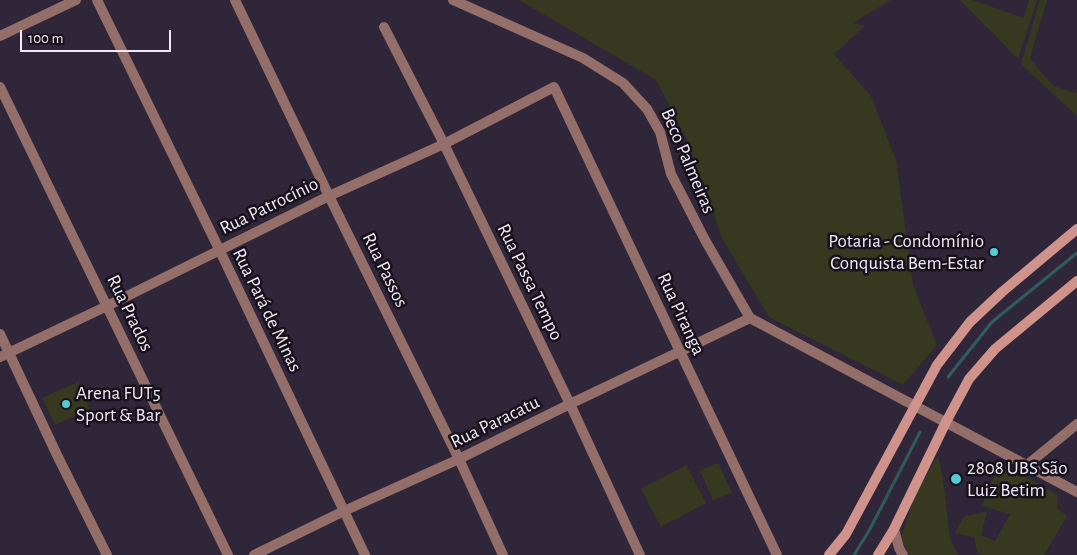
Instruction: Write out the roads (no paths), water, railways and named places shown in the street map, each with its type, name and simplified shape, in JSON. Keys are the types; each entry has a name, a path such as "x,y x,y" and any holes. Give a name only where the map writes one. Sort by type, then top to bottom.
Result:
{"main road":[{"path":"829,555 846,534 937,365 970,322 1002,292 1077,229"},
{"path":"878,555 894,530 969,379 995,349 1077,281"}],"street":[{"path":"0,36 76,0"},
{"name":"Rua Pará de Minas","path":"97,0 220,251 365,555"},
{"name":"Rua Passos","path":"235,0 459,459 503,555"},
{"name":"Beco Palmeiras","path":"452,0 583,58 623,83 647,109 660,132 671,174 705,240 750,318"},
{"name":"Rua Passa Tempo","path":"384,28 444,144 570,404 640,555"},
{"name":"Rua Prados","path":"0,87 228,555"},
{"name":"Rua Patrocínio","path":"5,355 329,196 444,144 554,87"},
{"name":"Rua Piranga","path":"554,87 777,555"},
{"path":"750,318 1077,492"},
{"name":"Rua Paracatu","path":"254,555 344,511 459,459 750,318"},
{"path":"0,334 5,355 107,555"},
{"path":"1027,465 1077,424"},
{"path":"894,530 903,555"}],"waterway":[{"path":"948,377 992,322 1077,253"},
{"path":"854,555 870,529 920,432"}],"place":[{"name":"Potaria - Condomínio Conquista Bem-Estar","path":"994,252"},
{"name":"Arena FUT5 Sport & Bar","path":"66,404"},
{"name":"2808 UBS São Luiz Betim","path":"956,479"}]}
